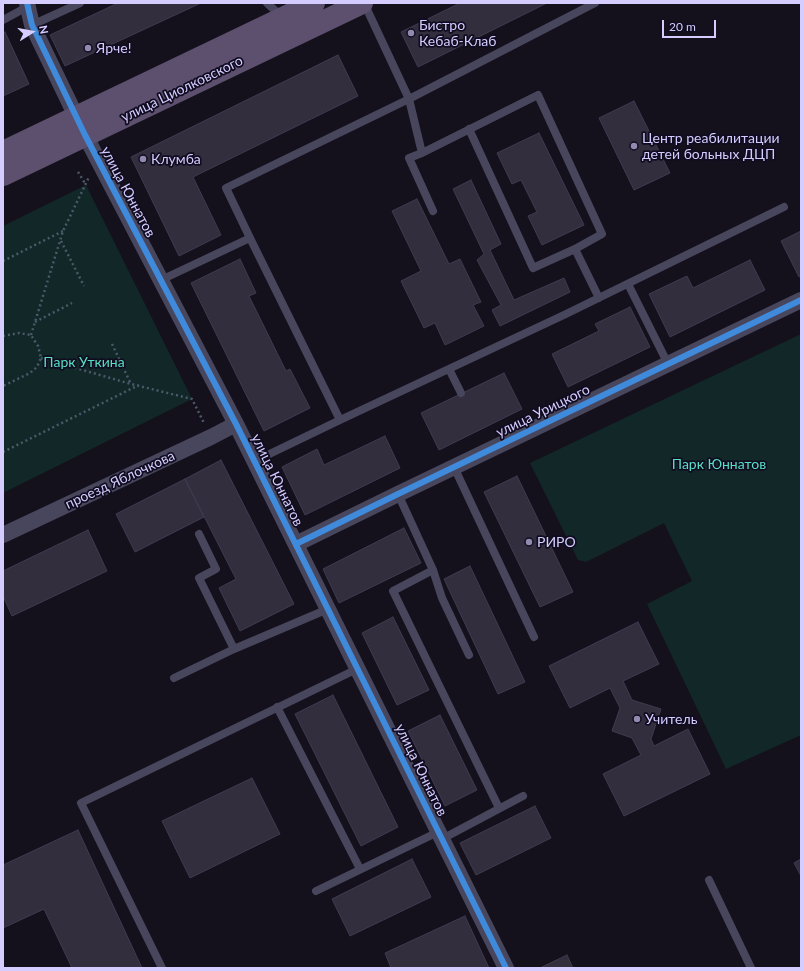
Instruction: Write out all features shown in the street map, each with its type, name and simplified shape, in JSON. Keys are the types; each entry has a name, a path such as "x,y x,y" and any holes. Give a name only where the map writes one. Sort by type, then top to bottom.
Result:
{"main road":[{"name":"улица Циолковского","path":"3,175 80,127 283,18 314,3"},
{"name":"улица Циолковского","path":"3,152 80,127 363,3"}],"street":[{"name":"улица Юннатов","path":"27,5 32,25 80,127 255,461 506,968"},
{"name":"улица Урицкого","path":"296,544 801,300"},
{"name":"проезд Яблочкова","path":"3,535 236,424"}],"lane":[{"path":"32,25 80,3"},
{"path":"267,3 283,18"},
{"path":"363,3 409,99 422,153"},
{"path":"340,420 226,188 409,99 595,3"},
{"path":"3,20 27,5"},
{"path":"433,211 409,158 422,153 469,129 538,95 602,234 575,249 533,268 469,129"},
{"path":"255,461 599,298 784,207"},
{"path":"161,280 250,238"},
{"path":"575,249 599,298"},
{"path":"628,284 668,364"},
{"path":"449,369 461,393"},
{"path":"454,467 534,637"},
{"path":"398,494 433,570 442,598 469,654"},
{"path":"199,534 216,569 198,578 234,649"},
{"path":"433,570 393,591 499,808"},
{"path":"174,678 234,649 328,609"},
{"path":"162,968 81,803 357,669"},
{"path":"277,707 360,869"},
{"path":"316,891 360,869 440,835 523,796"},
{"path":"709,880 751,968"}],"path":[{"path":"31,335 63,231 86,185 96,156"},
{"path":"78,172 86,185"},
{"path":"3,261 63,231"},
{"path":"61,240 84,286"},
{"path":"35,322 72,303"},
{"path":"3,336 19,332 31,335 38,346 41,358 37,367 30,373 3,386"},
{"path":"112,344 131,384"},
{"path":"41,358 131,384 192,399 211,437"},
{"path":"3,452 139,385"}],"green space":[{"name":"Парк Уткина","path":"86,185 192,399 3,493 3,226"},
{"name":"Парк Юннатов","path":"801,334 801,735 726,769 647,604 692,581 664,523 586,562 578,560 530,463"}],"building":[{"path":"118,3 201,3 65,66 50,35"},
{"path":"460,3 547,3 418,67 401,32"},
{"path":"5,32 29,84 3,96 3,33"},
{"path":"338,55 358,96 193,177 221,235 179,256 131,157"},
{"name":"Центр реабилитации детей больных ДЦП","path":"634,101 670,173 634,190 599,118"},
{"path":"539,133 584,225 542,245 528,216 537,212 521,180 512,184 497,153"},
{"path":"471,180 501,244 490,250 514,300 564,278 570,292 500,326 492,310 501,305 477,260 484,254 453,189"},
{"path":"417,199 449,264 460,259 481,302 473,305 484,326 445,345 435,323 424,328 401,281 421,271 392,211"},
{"path":"801,231 801,276 799,277 781,241"},
{"path":"240,259 256,293 249,296 286,371 290,369 310,408 264,431 191,283"},
{"path":"750,260 765,290 670,337 649,294 687,276 693,288"},
{"path":"630,307 650,347 568,387 552,354 599,331 595,324"},
{"path":"504,373 522,409 439,450 421,413"},
{"path":"385,436 400,468 305,515 282,467 317,449 324,465"},
{"path":"221,460 294,604 240,631 219,588 236,579 185,479"},
{"name":"РИРО","path":"517,476 573,592 540,607 484,492"},
{"path":"185,479 204,517 135,552 116,514"},
{"path":"404,528 421,563 339,603 323,569"},
{"path":"88,530 107,571 12,616 3,596 3,571"},
{"path":"470,566 525,682 498,694 444,579"},
{"path":"393,617 429,690 397,705 362,633"},
{"name":"Учитель","path":"638,622 659,664 623,681 632,700 661,709 651,739 654,746 688,729 710,774 624,816 603,774 641,755 632,738 612,731 620,708 610,688 570,708 549,666"},
{"path":"333,695 398,827 361,846 295,714"},
{"path":"440,715 477,790 445,806 408,731"},
{"path":"252,778 280,834 190,878 162,821"},
{"path":"535,806 551,838 476,875 460,843"},
{"path":"78,830 142,968 72,968 44,909 3,928 3,865"},
{"path":"412,859 431,897 350,936 332,899"},
{"path":"801,859 801,876 794,863"},
{"path":"465,916 489,968 391,968 385,953"},
{"path":"567,955 573,968 540,968"}],"cycle path":[{"path":"27,3 32,25 85,135 236,424 506,968"},
{"path":"296,544 801,300"}],"place":[{"name":"Бистро Кебаб-Клаб","path":"411,33"},
{"name":"Ярче!","path":"88,48"},
{"name":"Центр реабилитации детей больных ДЦП","path":"634,146"},
{"name":"Клумба","path":"143,159"},
{"name":"РИРО","path":"529,542"},
{"name":"Учитель","path":"637,719"}]}
